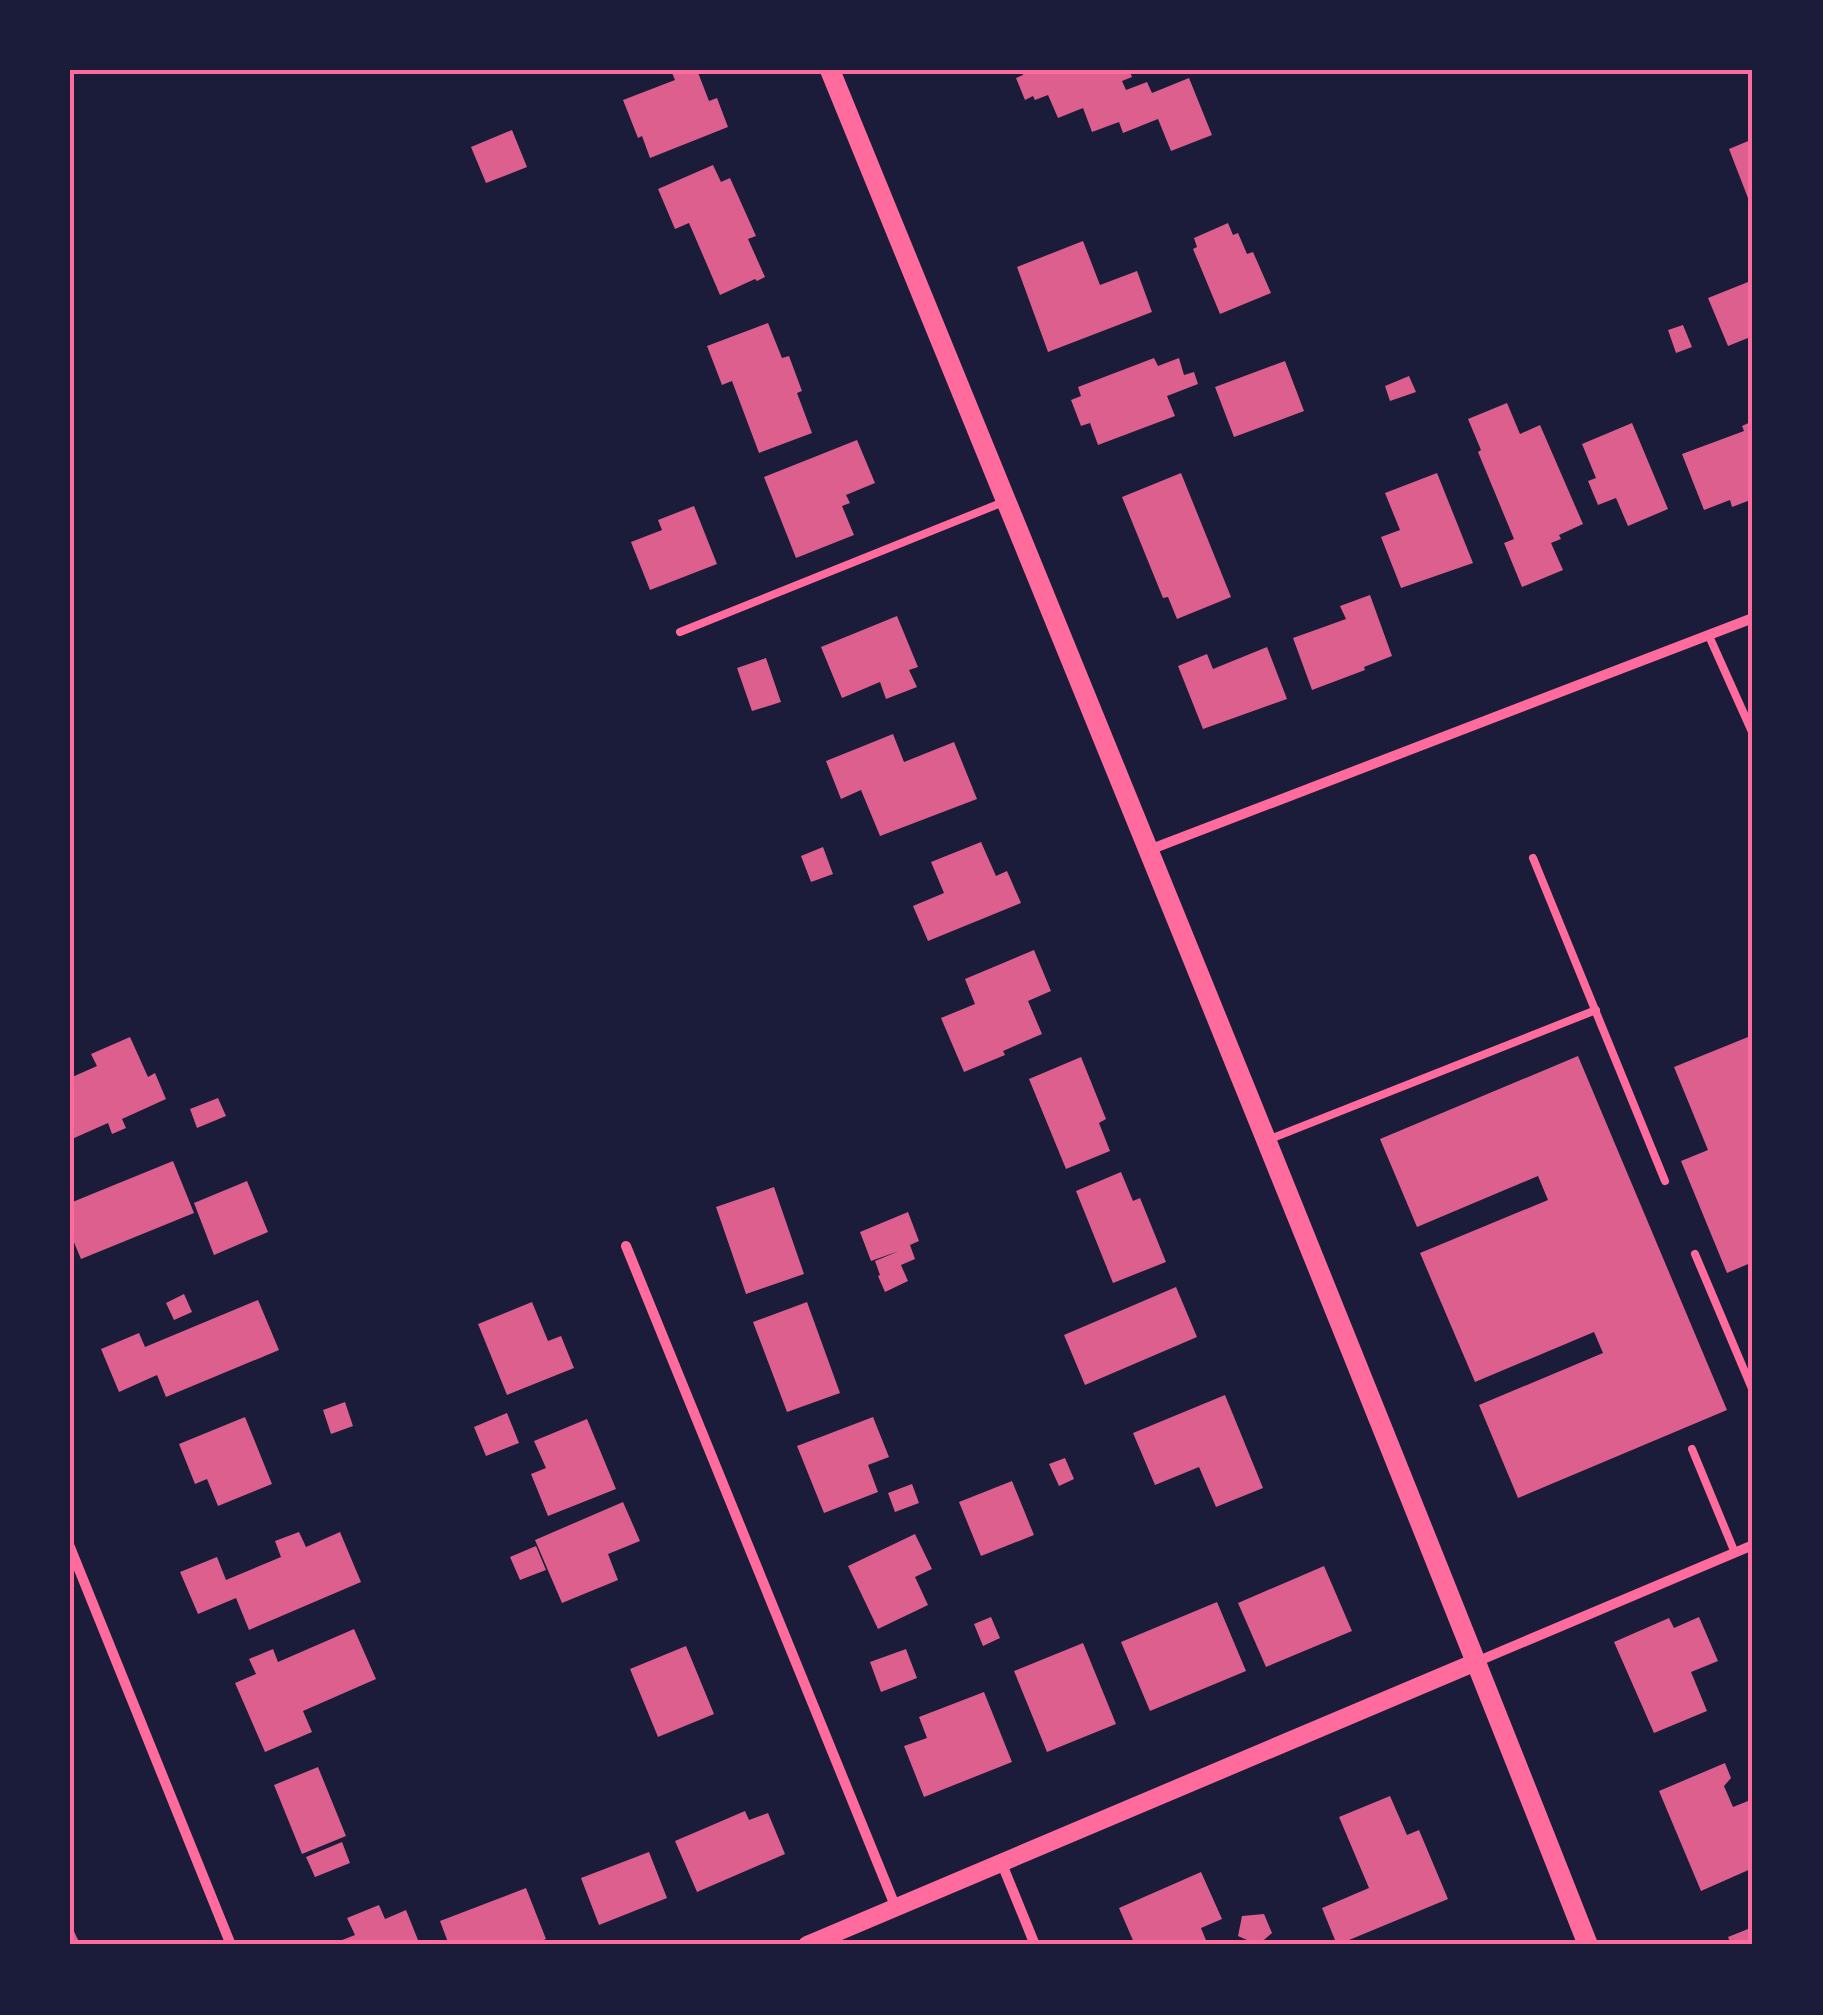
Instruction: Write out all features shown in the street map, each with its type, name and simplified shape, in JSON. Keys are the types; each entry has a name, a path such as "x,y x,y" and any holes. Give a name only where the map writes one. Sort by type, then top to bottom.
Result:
{"main road":[{"path":"830,70 1266,1140 1588,1945"}],"street":[{"path":"1148,850 1753,618"},
{"path":"626,1246 896,1908"},
{"path":"807,1945 1753,1546"},
{"path":"70,1548 231,1945"},
{"path":"1002,1864 1034,1945"}],"lane":[{"path":"680,632 1006,501"},
{"path":"1709,636 1753,734"},
{"path":"1533,858 1665,1181"},
{"path":"1266,1140 1596,1010"},
{"path":"1695,1254 1753,1391"},
{"path":"1692,1450 1736,1553"}],"building":[{"path":"697,70 709,101 717,98 728,127 650,158 623,100 675,80 672,73"},
{"path":"1021,70 1129,70 1132,77 1122,81 1126,90 1147,82 1152,93 1189,78 1212,135 1171,151 1158,119 1123,133 1119,122 1092,132 1083,108 1058,118 1048,95 1025,100 1016,78 1023,75"},
{"path":"512,130 527,167 486,183 471,147"},
{"path":"1753,139 1753,211 1729,149"},
{"path":"713,165 721,182 730,178 756,236 748,239 765,277 720,295 689,223 675,229 658,189"},
{"path":"1228,223 1233,235 1238,233 1247,254 1253,252 1271,293 1220,314 1193,249 1197,247 1194,238"},
{"path":"1083,241 1100,285 1137,271 1152,312 1048,352 1017,267"},
{"path":"1753,280 1753,336 1728,346 1708,298"},
{"path":"768,323 782,358 789,356 812,433 759,453 732,381 722,385 707,346"},
{"path":"1683,325 1692,347 1676,353 1668,330"},
{"path":"1154,358 1158,366 1179,358 1184,375 1194,372 1198,384 1167,396 1175,416 1098,445 1090,423 1081,426 1071,400 1081,396 1078,387"},
{"path":"1285,361 1304,411 1234,437 1215,387"},
{"path":"1409,376 1416,392 1390,401 1385,386"},
{"path":"1507,403 1520,434 1540,425 1583,524 1551,543 1563,570 1522,587 1504,543 1514,539 1468,419"},
{"path":"1753,421 1753,499 1732,507 1730,500 1704,510 1682,454 1744,431 1742,426"},
{"path":"1632,423 1668,509 1628,526 1616,498 1598,505 1588,481 1596,478 1582,444"},
{"path":"857,440 875,483 846,495 850,503 842,506 854,535 796,558 764,477"},
{"path":"1181,473 1231,597 1177,619 1168,597 1163,598 1122,497"},
{"path":"1437,473 1473,563 1401,588 1381,537 1400,530 1385,493"},
{"path":"694,506 717,564 650,590 631,542 662,530 658,520"},
{"path":"1370,595 1392,656 1312,690 1293,638 1346,619 1340,606"},
{"path":"897,616 918,667 909,670 917,687 886,699 880,682 842,698 821,647"},
{"path":"1267,647 1287,699 1203,729 1178,666 1207,654 1213,669"},
{"path":"766,658 781,702 752,711 737,668"},
{"path":"893,734 904,762 954,742 977,799 880,836 861,790 841,799 826,761"},
{"path":"981,842 996,876 1007,871 1021,903 928,941 913,906 944,893 931,862"},
{"path":"823,847 833,874 811,882 801,856"},
{"path":"1034,950 1051,991 1028,1001 1042,1034 964,1072 941,1018 975,1004 965,979"},
{"path":"1753,1035 1753,1262 1727,1273 1681,1161 1708,1150 1674,1067"},
{"path":"130,1037 148,1077 155,1073 166,1099 122,1119 126,1128 112,1134 108,1123 72,1139 70,1078 97,1066 91,1054"},
{"path":"1578,1056 1727,1410 1518,1498 1479,1405 1603,1353 1594,1332 1475,1382 1420,1253 1548,1200 1538,1176 1417,1227 1380,1139"},
{"path":"1081,1057 1106,1119 1099,1123 1110,1151 1066,1169 1029,1079"},
{"path":"218,1098 226,1116 197,1128 190,1109"},
{"path":"173,1161 194,1213 81,1259 70,1233 70,1203"},
{"path":"1121,1172 1133,1201 1140,1198 1166,1262 1113,1283 1076,1191"},
{"path":"247,1181 268,1232 214,1255 194,1203"},
{"path":"774,1187 804,1274 746,1294 716,1207"},
{"path":"908,1212 919,1241 910,1245 915,1259 901,1265 908,1281 885,1292 875,1261 899,1251 871,1261 860,1232"},
{"path":"1176,1287 1197,1337 1085,1385 1064,1335"},
{"path":"184,1294 192,1312 174,1320 166,1303"},
{"path":"258,1300 279,1350 166,1397 157,1375 119,1392 101,1349 139,1333 145,1347"},
{"path":"532,1302 548,1341 561,1336 574,1368 507,1395 478,1324"},
{"path":"807,1302 840,1393 787,1412 753,1322"},
{"path":"1225,1395 1263,1488 1216,1507 1199,1467 1155,1485 1133,1433"},
{"path":"345,1402 353,1426 331,1434 323,1410"},
{"path":"507,1413 519,1443 486,1456 474,1427"},
{"path":"245,1417 272,1484 218,1506 207,1479 195,1484 179,1444"},
{"path":"873,1417 889,1457 868,1465 878,1492 824,1513 797,1446"},
{"path":"587,1419 616,1489 548,1516 531,1474 546,1468 534,1441"},
{"path":"1065,1458 1074,1479 1059,1486 1049,1464"},
{"path":"1012,1481 1034,1535 981,1556 959,1502"},
{"path":"912,1484 919,1503 895,1512 888,1493"},
{"path":"623,1502 640,1541 608,1554 618,1580 562,1603 535,1540"},
{"path":"299,1532 306,1547 340,1532 361,1582 249,1630 236,1598 198,1614 180,1572 217,1557 226,1580 281,1557 275,1541"},
{"path":"915,1534 932,1569 915,1577 928,1605 878,1629 848,1566"},
{"path":"536,1546 546,1570 520,1580 510,1557"},
{"path":"1324,1566 1352,1631 1266,1667 1238,1603"},
{"path":"1217,1602 1246,1671 1150,1711 1121,1642"},
{"path":"991,1617 1000,1638 983,1646 974,1624"},
{"path":"1699,1617 1718,1661 1691,1672 1707,1711 1654,1733 1614,1642 1669,1618 1674,1628"},
{"path":"354,1629 376,1679 303,1711 312,1732 265,1752 235,1683 256,1674 249,1659 273,1649 278,1662"},
{"path":"1083,1643 1116,1724 1047,1752 1014,1671"},
{"path":"686,1646 714,1714 658,1737 630,1669"},
{"path":"906,1649 917,1678 881,1692 870,1662"},
{"path":"984,1692 1012,1762 924,1797 904,1746 927,1738 919,1717"},
{"path":"1725,1763 1731,1778 1724,1786 1733,1807 1748,1801 1753,1813 1753,1868 1701,1891 1659,1791"},
{"path":"318,1767 346,1836 302,1854 274,1785"},
{"path":"1390,1796 1407,1835 1419,1830 1448,1899 1337,1945 1322,1908 1369,1888 1339,1817"},
{"path":"745,1811 749,1820 768,1813 785,1854 697,1892 675,1841"},
{"path":"342,1842 350,1863 315,1877 306,1857"},
{"path":"649,1852 667,1898 599,1925 581,1878"},
{"path":"1201,1872 1222,1919 1201,1928 1208,1945 1135,1945 1119,1908"},
{"path":"526,1888 546,1939 532,1945 449,1945 440,1921"},
{"path":"379,1905 385,1919 406,1910 420,1945 329,1945 355,1935 347,1918"},
{"path":"1264,1914 1272,1933 1258,1945 1238,1936 1242,1916"},
{"path":"70,1923 79,1942 73,1945 70,1945"},
{"path":"1753,1927 1753,1945 1731,1945 1728,1937"}]}
